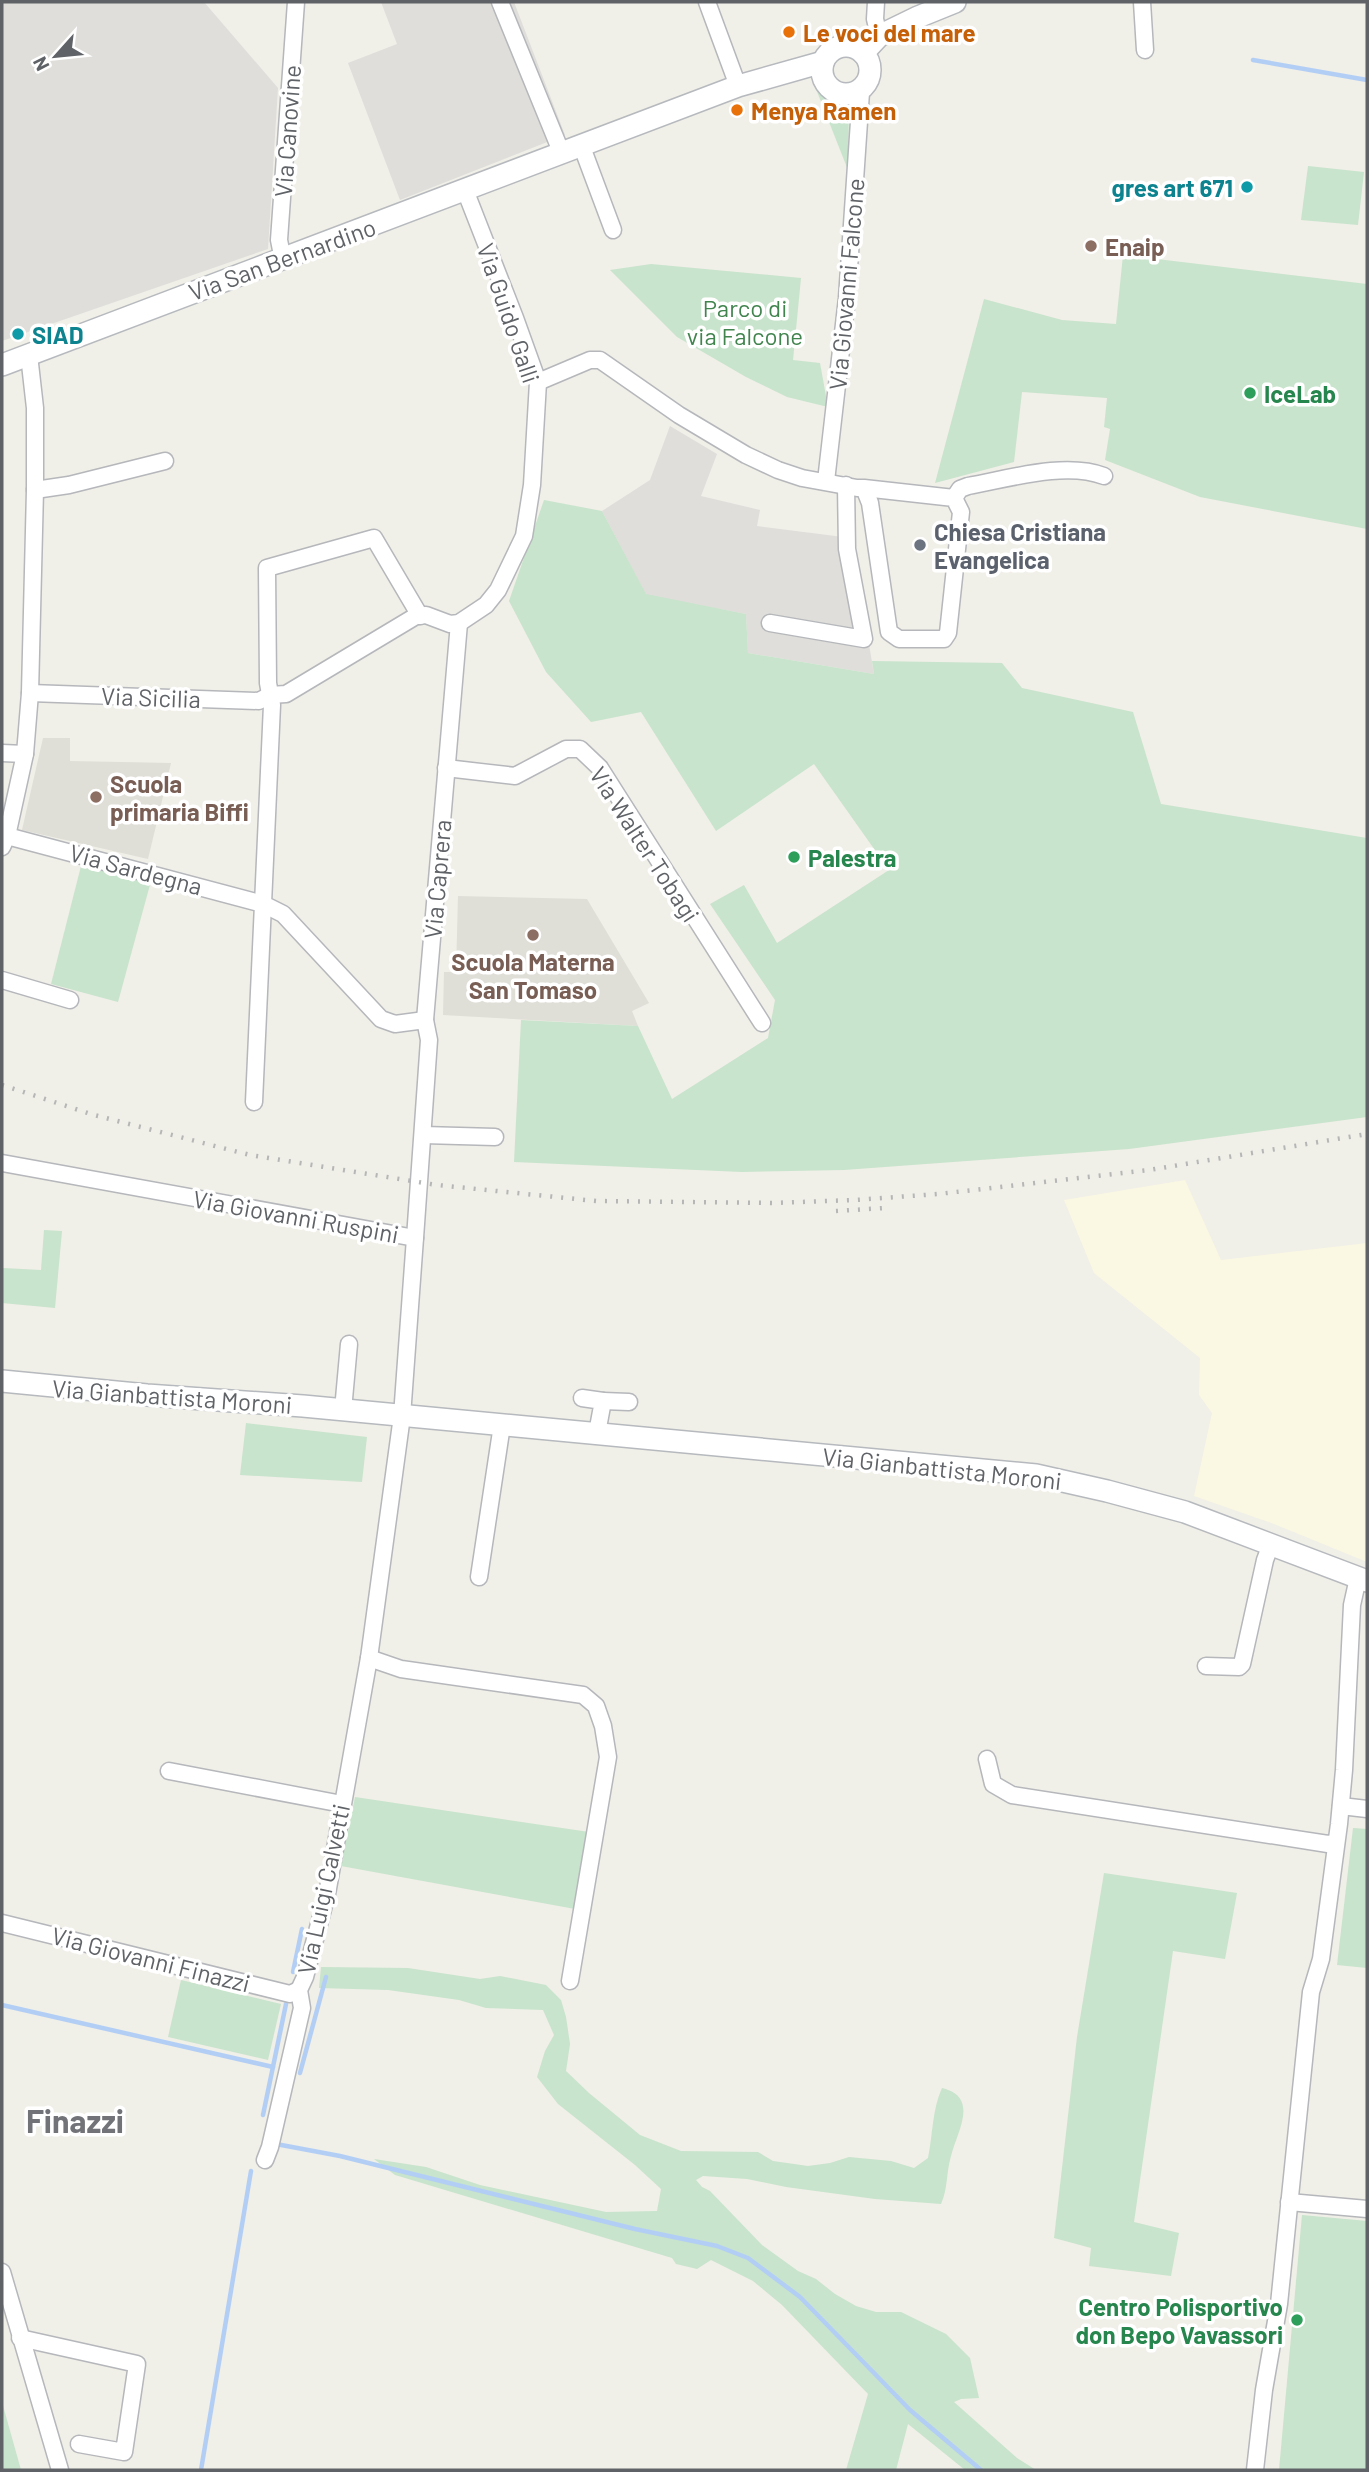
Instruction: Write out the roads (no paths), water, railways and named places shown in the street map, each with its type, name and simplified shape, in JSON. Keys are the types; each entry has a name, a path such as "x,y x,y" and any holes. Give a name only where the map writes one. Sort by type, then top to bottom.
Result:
{"main road":[{"path":"824,62 824,78 833,90 849,94 863,87 868,79 870,70 863,53 879,36 955,2"},
{"name":"Via San Bernardino","path":"2,365 738,86 824,62 830,52 841,47 853,47 863,53"},
{"name":"Via Gianbattista Moroni","path":"2,1381 502,1424 1036,1475 1185,1512 1269,1551 1363,1580"}],"street":[{"name":"Via Canovine","path":"283,260 279,240 296,2"},
{"path":"500,2 572,151 614,230"},
{"path":"707,2 738,86"},
{"path":"876,2 875,19 879,36"},
{"path":"1142,2 1145,50"},
{"name":"Via Giovanni Falcone","path":"826,481 847,298 863,87"},
{"name":"Via Guido Galli","path":"459,623 486,605 498,590 524,536 532,485 538,382 465,190"},
{"path":"5,841 25,754 30,693 36,490 35,408 29,355"},
{"path":"538,382 590,360 600,360 679,415 746,455 789,474 864,488 954,498"},
{"path":"36,490 69,485 165,461"},
{"path":"954,498 960,489 968,486 1066,470 1084,470 1104,476"},
{"path":"770,623 864,639 847,549 846,485"},
{"path":"864,488 870,503 889,632 899,639 941,639 948,633 961,512 954,498"},
{"path":"254,1102 271,695 268,683 267,568 373,538 419,616 433,616 450,624 459,623"},
{"name":"Via Sicilia","path":"30,693 259,701 271,695 286,694 419,616"},
{"name":"Via Caprera","path":"415,1238 429,1040 425,1020 459,623"},
{"name":"Via Walter Tobagi","path":"446,768 515,776 566,749 580,749 600,768 762,1023"},
{"path":"2,753 25,754"},
{"name":"Via Sardegna","path":"5,841 263,904 283,914 381,1019 395,1024 425,1020"},
{"path":"2,980 69,1000"},
{"path":"423,1135 495,1137"},
{"name":"Via Giovanni Ruspini","path":"2,1163 415,1238 402,1416"},
{"path":"343,1410 349,1345"},
{"path":"582,1398 629,1402"},
{"path":"597,1433 603,1401"},
{"name":"Via Luigi Calvetti","path":"265,2160 302,2008 299,1990 327,1894 369,1657 402,1416"},
{"path":"479,1577 502,1424"},
{"path":"1206,1666 1239,1667 1241,1664 1269,1551"},
{"path":"1255,2470 1264,2390 1279,2304 1311,1992 1321,1959 1341,1806 1352,1605 1363,1580"},
{"path":"369,1657 401,1669 583,1695 596,1706 603,1726 608,1757 570,1981"},
{"path":"987,1759 993,1784 1013,1795 1328,1844 1336,1843"},
{"path":"169,1771 342,1804"},
{"path":"1341,1806 1367,1809"},
{"name":"Via Giovanni Finazzi","path":"2,1923 290,1994 299,1990"},
{"path":"1289,2202 1367,2209"},
{"path":"2,2272 60,2470"},
{"path":"20,2338 137,2364 124,2452 79,2444"}],"waterway":[{"path":"1253,60 1367,80"},
{"path":"293,1972 302,1929"},
{"path":"300,2073 326,1977"},
{"path":"263,2115 286,2004"},
{"path":"2,2005 273,2067"},
{"path":"276,2144 340,2156 635,2229 717,2246 748,2258 800,2297 910,2410 981,2470"},
{"path":"201,2470 251,2171"}],"railway":[{"path":"2,1085 94,1115 250,1155 437,1185 596,1201 772,1203 938,1194 1149,1170 1367,1134"},
{"path":"836,1211 885,1208"}],"place":[{"name":"Le voci del mare","path":"789,32"},
{"name":"Menya Ramen","path":"737,110"},
{"name":"gres art 671","path":"1247,187"},
{"name":"Enaip","path":"1091,246"},
{"name":"SIAD","path":"18,334"},
{"name":"IceLab","path":"1250,393"},
{"name":"Chiesa Cristiana Evangelica","path":"920,545"},
{"name":"Scuola primaria Biffi","path":"96,797"},
{"name":"Palestra","path":"794,857"},
{"name":"Scuola Materna San Tomaso","path":"533,935"},
{"name":"Centro Polisportivo don Bepo Vavassori","path":"1297,2320"}],"district":[{"name":"Finazzi","path":"75,2120"}],"park label":[{"name":"Parco di via Falcone","path":"745,321"}]}
